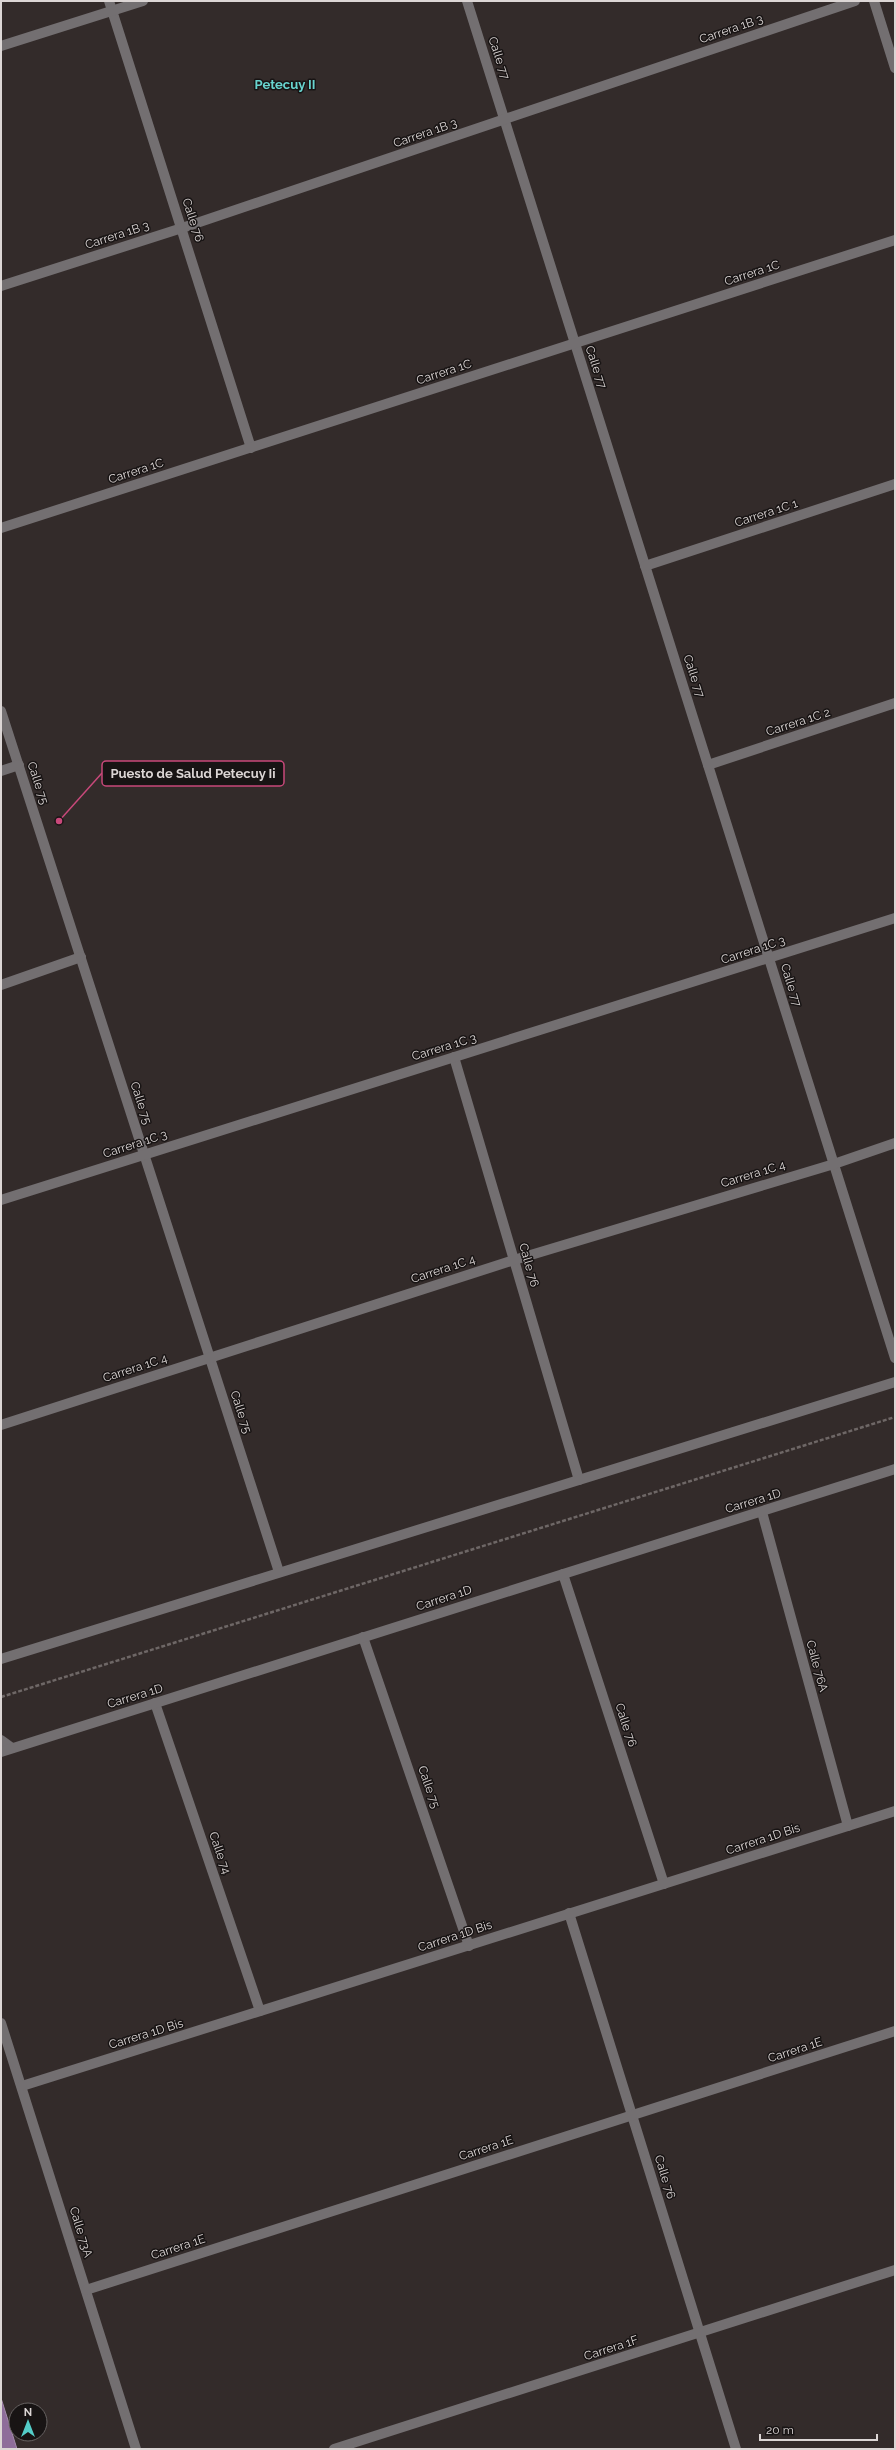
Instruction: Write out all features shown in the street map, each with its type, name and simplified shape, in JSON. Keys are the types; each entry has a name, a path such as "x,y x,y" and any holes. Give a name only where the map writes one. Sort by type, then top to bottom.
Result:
{"street":[{"path":"1,46 111,6 143,1"},
{"name":"Calle 77","path":"467,1 895,1358"},
{"name":"Carrera 1B 3","path":"1,286 182,228 855,1"},
{"path":"874,1 895,68"},
{"name":"Calle 76","path":"111,6 251,448"},
{"name":"Carrera 1C","path":"1,528 895,240"},
{"name":"Carrera 1C 1","path":"646,566 895,484"},
{"name":"Carrera 1C 2","path":"708,765 895,703"},
{"name":"Calle 75","path":"1,711 279,1572"},
{"path":"1,771 19,765"},
{"name":"Carrera 1C 3","path":"1,1200 895,918"},
{"path":"1,985 81,957"},
{"name":"Calle 76","path":"454,1057 579,1480"},
{"name":"Carrera 1C 4","path":"1,1425 514,1260 834,1164 895,1143"},
{"path":"1,1659 895,1382"},
{"name":"Carrera 1D","path":"1,1752 895,1469"},
{"name":"Calle 76A","path":"762,1512 848,1826"},
{"name":"Calle 76","path":"563,1574 664,1884"},
{"name":"Calle 75","path":"363,1637 469,1946"},
{"name":"Calle 74","path":"155,1703 260,2011"},
{"path":"1,1740 12,1748"},
{"name":"Carrera 1D Bis","path":"22,2086 895,1811"},
{"name":"Calle 76","path":"569,1913 736,2449"},
{"name":"Calle 73A","path":"1,2023 136,2449"},
{"name":"Carrera 1E","path":"86,2290 895,2032"},
{"name":"Carrera 1F","path":"334,2449 895,2270"}],"path":[{"path":"1,1697 895,1417"}],"shaded area":[{"path":"1,2398 8,2420 8,2442 15,2442 17,2449 1,2449"}],"place":[{"name":"Puesto de Salud Petecuy Ii","path":"59,821"}],"district":[{"name":"Petecuy II","path":"285,84"}]}
